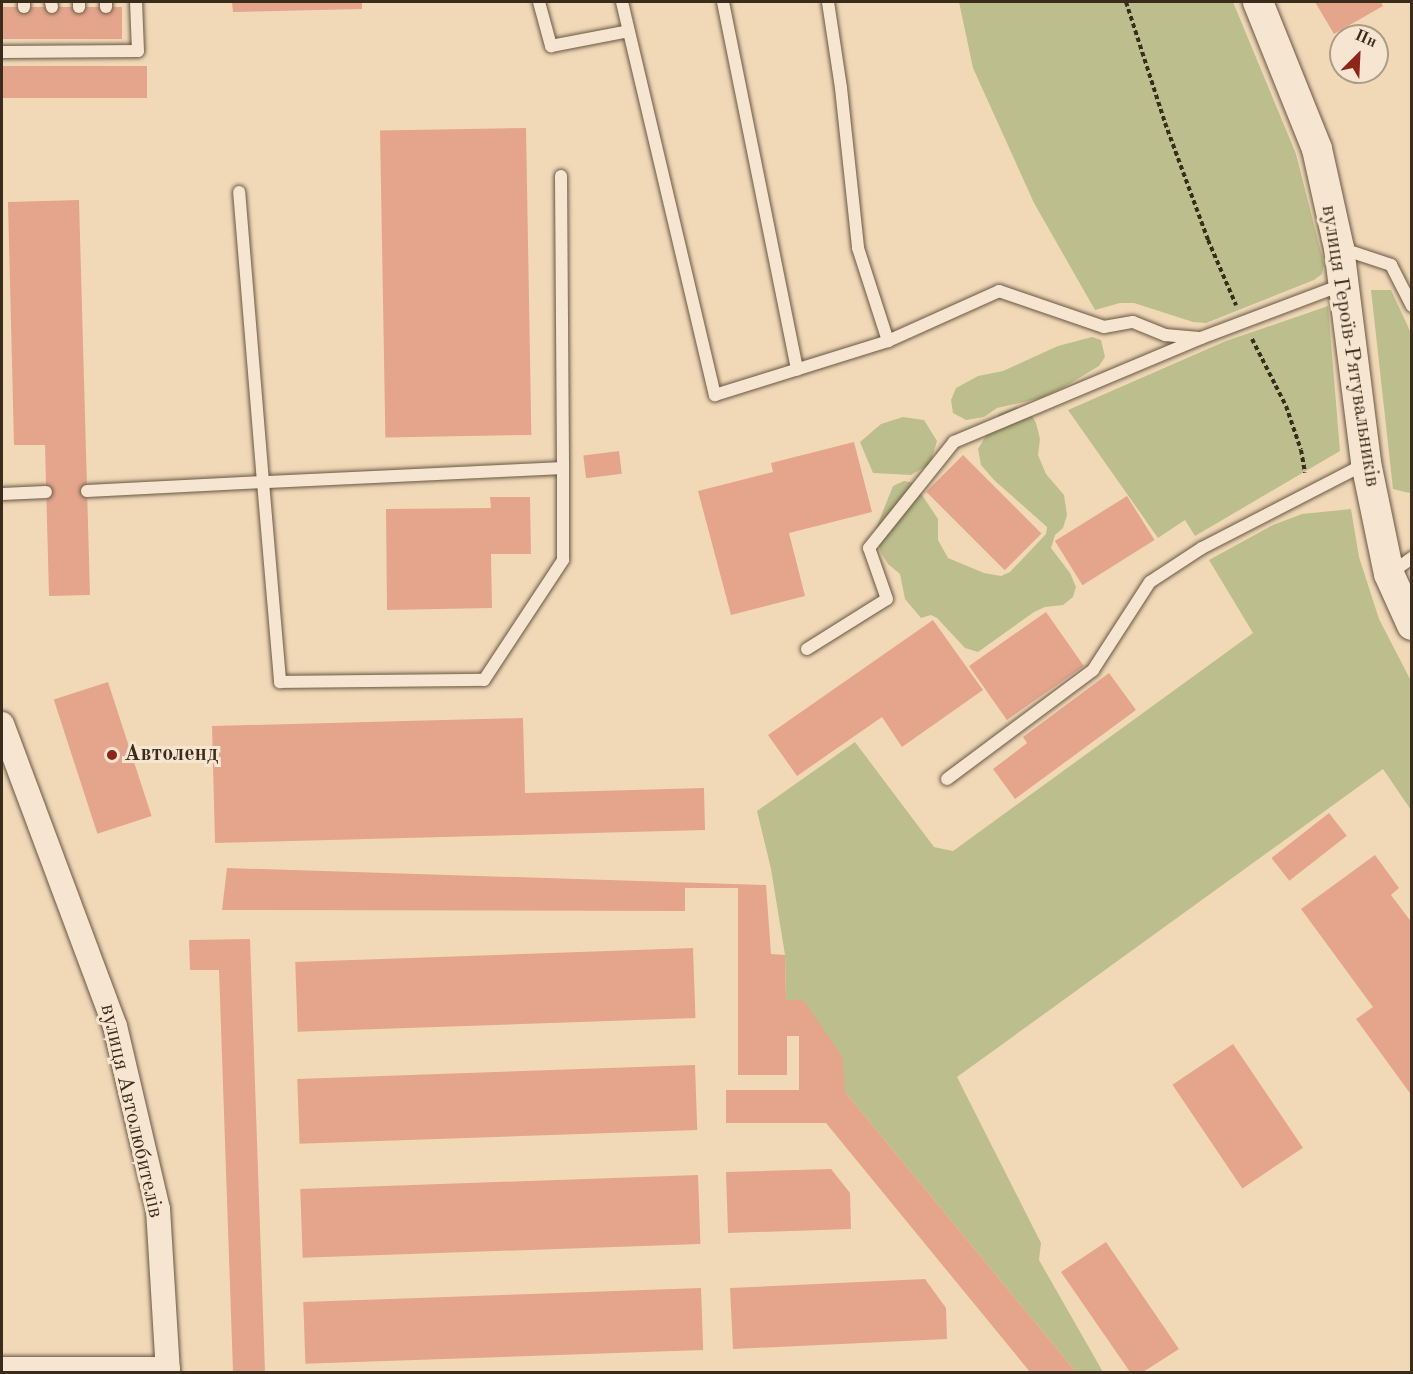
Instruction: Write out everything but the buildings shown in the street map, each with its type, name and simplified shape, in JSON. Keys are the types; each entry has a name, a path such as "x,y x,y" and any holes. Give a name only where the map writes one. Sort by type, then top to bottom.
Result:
{"street":[{"name":"вулиця Героїв-Рятувальників","path":"1258,2 1317,149 1339,248 1366,464 1400,566 1412,625"},
{"name":"вулиця Автолюбителів","path":"2,724 116,1026 158,1209 168,1371"},
{"path":"2,1369 168,1371"}],"lane":[{"path":"2,52 138,51 136,2"},
{"path":"540,2 552,46 629,31"},
{"path":"622,2 715,395 888,341 999,291 1104,327 1133,322 1165,335 1201,338"},
{"path":"723,2 797,369"},
{"path":"828,2 841,88 858,248 888,341"},
{"path":"25,39 26,52"},
{"path":"52,39 53,52"},
{"path":"80,39 80,52"},
{"path":"107,39 108,52"},
{"path":"239,192 280,682 484,680 563,560 561,176"},
{"path":"1339,248 1391,265 1412,306"},
{"path":"807,649 887,599 868,548 954,442 1201,338 1344,284"},
{"path":"947,779 1093,670 1150,582 1202,548 1366,464"},
{"path":"87,490 563,468"},
{"path":"2,494 46,492"}],"path":[{"path":"1126,2 1133,30 1172,144 1208,240 1243,322 1286,406 1301,450 1309,492"}],"green space":[{"path":"959,2 1233,2 1296,154 1324,264 1322,274 1314,280 1206,323 1193,322 1134,303 1120,303 1095,310 1034,203 973,68"},
{"path":"1371,290 1391,290 1411,333 1412,491 1409,493 1393,489"},
{"path":"1328,306 1340,451 1195,536 1185,520 1158,538 1068,410 1226,341"},
{"path":"1092,337 1101,340 1105,357 1099,366 1064,387 1041,398 997,408 984,417 966,420 953,413 951,400 956,388 978,376 1003,371 1058,346"},
{"path":"1016,407 1031,414 1036,423 1040,439 1038,455 1046,474 1064,495 1067,515 1063,528 1055,535 1051,548 1070,573 1076,587 1073,597 1063,605 1045,607 1034,612 978,652 965,648 937,618 931,615 921,618 905,599 900,574 888,564 881,553 875,531 893,486 904,481 914,483 938,519 938,540 948,558 984,573 1001,576 1010,572 1046,534 1047,527 994,480 981,465 978,449 999,414"},
{"path":"903,417 924,420 937,441 930,464 911,475 873,473 860,442 881,424"},
{"path":"1351,509 1359,557 1379,619 1411,681 1411,810 1383,769 957,1077 1041,1243 1039,1260 1103,1372 1076,1372 845,1092 786,1000 785,955 771,869 757,811 855,742 934,847 953,851 1253,633 1209,560 1273,525 1302,514"}],"place":[{"name":"Автоленд","path":"112,755"}]}
